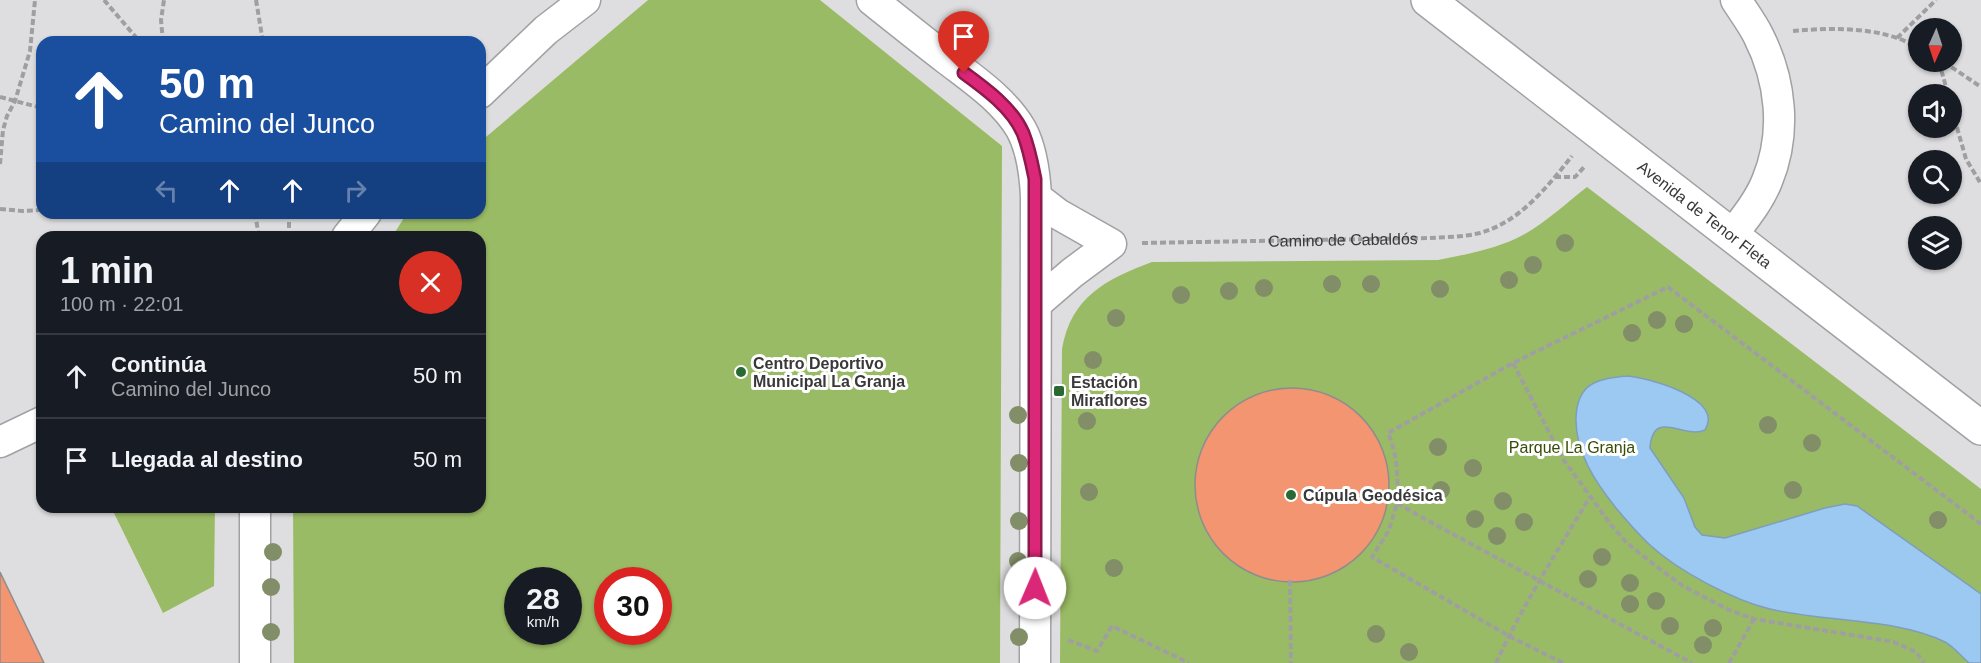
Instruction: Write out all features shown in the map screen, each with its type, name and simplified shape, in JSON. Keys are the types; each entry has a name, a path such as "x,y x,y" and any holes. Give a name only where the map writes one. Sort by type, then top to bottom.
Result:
{"main road":[{"name":"Avenida de Tenor Fleta","path":"1428,0 1981,428"}],"street":[{"path":"486,87 546,30 585,0"},
{"path":"872,0 982,87 1010,113 1029,149 1036,196 1035,663"},
{"path":"1732,235 1758,199 1767,182 1779,137 1778,93 1771,67 1758,34 1736,0"},
{"path":"1036,196 1058,214 1111,244 1036,304"},
{"path":"352,231 361,219"},
{"path":"0,442 36,425"},
{"path":"255,513 255,663"}],"path":[{"path":"0,164 3,130 15,101 30,51 35,0"},
{"path":"104,0 135,36"},
{"path":"162,36 161,20 164,0"},
{"path":"256,0 262,36"},
{"path":"1897,38 1936,0"},
{"path":"1758,34 1812,29 1843,30 1870,32 1897,38 1908,43"},
{"path":"1959,72 1981,87"},
{"path":"0,97 36,106"},
{"path":"1960,138 1966,159 1981,184"},
{"name":"Camino de Cabaldós","path":"1111,244 1457,237 1481,232 1501,224 1518,213 1555,177 1576,152"},
{"name":"Camino de Cabaldós","path":"1555,177 1575,177 1589,161"},
{"path":"0,209 36,210"},
{"path":"1563,663 1509,636 1372,557 1389,530 1397,503 1398,465 1395,449 1388,433 1513,363 1668,287 1981,524"},
{"path":"1513,363 1563,459 1612,526 1626,543 1683,586 1729,610 1754,619 1894,642 1916,652 1924,663"},
{"path":"1496,663 1539,581 1590,496"},
{"path":"1397,503 1692,663"},
{"path":"1290,580 1291,663"},
{"path":"1729,663 1754,619"},
{"path":"1035,630 1097,651 1112,626 1189,663"}],"green space":[{"name":"Centro Deportivo Municipal La Granja","path":"648,0 820,0 1002,146 1000,663 294,663 293,513 486,513 486,231 396,231 403,219 486,219 486,137"},
{"name":"Parque La Granja","path":"1587,187 1981,489 1981,663 1060,663 1062,349 1073,316 1093,292 1120,275 1152,262 1438,260 1477,252 1525,234"},
{"path":"114,513 215,513 214,586 163,613"}],"water":[{"path":"1628,376 1682,392 1695,399 1704,408 1708,419 1705,430 1697,432 1663,427 1657,429 1652,436 1650,448 1684,498 1695,527 1702,535 1725,538 1825,508 1845,504 1857,506 1981,594 1981,663 1969,663 1945,642 1926,634 1883,624 1791,613 1755,605 1723,592 1675,565 1662,555 1633,527 1601,488 1588,466 1579,443 1577,406 1585,390 1607,378"}],"building":[{"name":"Cúpula Geodésica","path":"1292,388 1311,390 1338,400 1353,410 1367,424 1381,448 1387,466 1389,485 1387,504 1377,531 1367,546 1353,560 1329,574 1311,580 1292,582 1273,580 1246,570 1231,560 1217,546 1203,522 1197,504 1195,485 1197,466 1207,439 1217,424 1231,410 1255,396 1273,390"},
{"path":"0,572 44,663 0,663"}],"place":[{"name":"Centro Deportivo Municipal La Granja","path":"741,372"},
{"name":"Estación Miraflores","path":"1059,391"},
{"name":"Cúpula Geodésica","path":"1291,495"}],"route":[{"path":"964,73 1010,113 1029,149 1035,179 1037,395 1035,588"}]}
